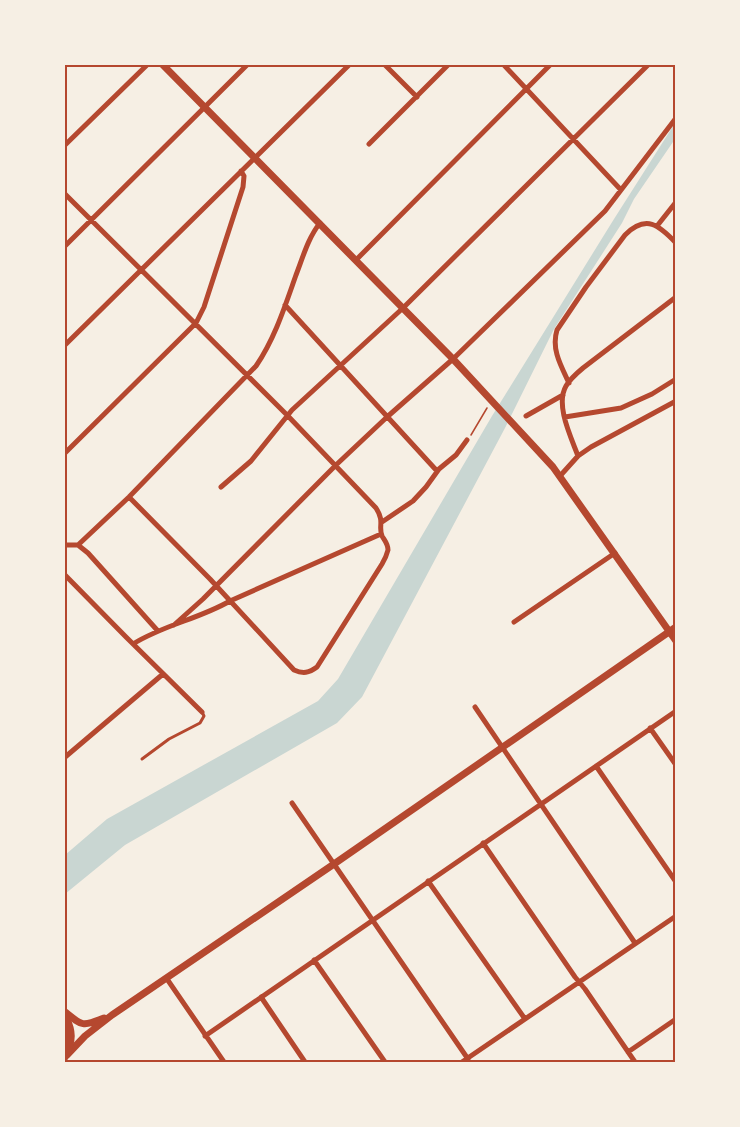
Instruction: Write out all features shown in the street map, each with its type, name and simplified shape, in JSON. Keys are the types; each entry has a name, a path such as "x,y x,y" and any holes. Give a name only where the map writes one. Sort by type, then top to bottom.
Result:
{"main road":[{"path":"64,1012 71,1031 71,1040 65,1058"}],"street":[{"path":"64,146 148,64"},
{"path":"162,64 453,358 514,424 560,476 675,641"},
{"path":"64,247 248,64"},
{"path":"64,346 351,64"},
{"path":"384,64 417,97"},
{"path":"369,144 449,64"},
{"path":"503,64 621,190"},
{"path":"356,260 551,64"},
{"path":"221,487 250,460 287,415 403,308 650,64"},
{"path":"174,625 336,465 453,358 605,211 675,117"},
{"path":"64,453 196,323 204,307 243,187 244,176 241,171"},
{"path":"64,193 196,323 376,508 382,522 381,534 388,550 382,564 317,667 310,672 299,672 294,670 129,497"},
{"path":"657,226 675,202"},
{"path":"78,545 129,497 256,366 269,345 309,239 320,223"},
{"path":"569,383 555,346 557,330 625,235 639,224 657,226 675,243"},
{"path":"578,456 561,403 569,383 583,368 675,297"},
{"path":"285,305 437,471"},
{"path":"565,417 621,408 652,394 675,379"},
{"path":"526,416 563,394"},
{"path":"560,476 578,456 675,401"},
{"path":"382,522 413,501 437,471 456,455 467,441"},
{"path":"133,644 157,630 215,609 381,534"},
{"path":"64,545 78,545 88,553 157,630"},
{"path":"513,622 615,553"},
{"path":"64,574 202,712"},
{"path":"65,1058 85,1036 112,1015 675,627"},
{"path":"64,758 163,674"},
{"path":"475,708 636,943"},
{"path":"205,1036 675,711"},
{"path":"650,728 675,765"},
{"path":"596,766 675,882"},
{"path":"292,803 465,1061 675,916"},
{"path":"483,843 634,1062"},
{"path":"428,881 525,1019"},
{"path":"314,960 385,1062"},
{"path":"167,979 224,1062"},
{"path":"261,997 305,1062"},
{"path":"64,1012 86,1025 112,1015"},
{"path":"628,1052 675,1019"}],"lane":[{"path":"142,759 169,739 200,723 204,716 202,712"}],"path":[{"path":"467,441 488,405 494,402"}],"shaded area":[{"path":"675,123 675,139 634,199 622,223 554,329 505,428 362,697 337,723 125,845 65,894 65,855 107,819 318,701 338,679 492,416"}]}
